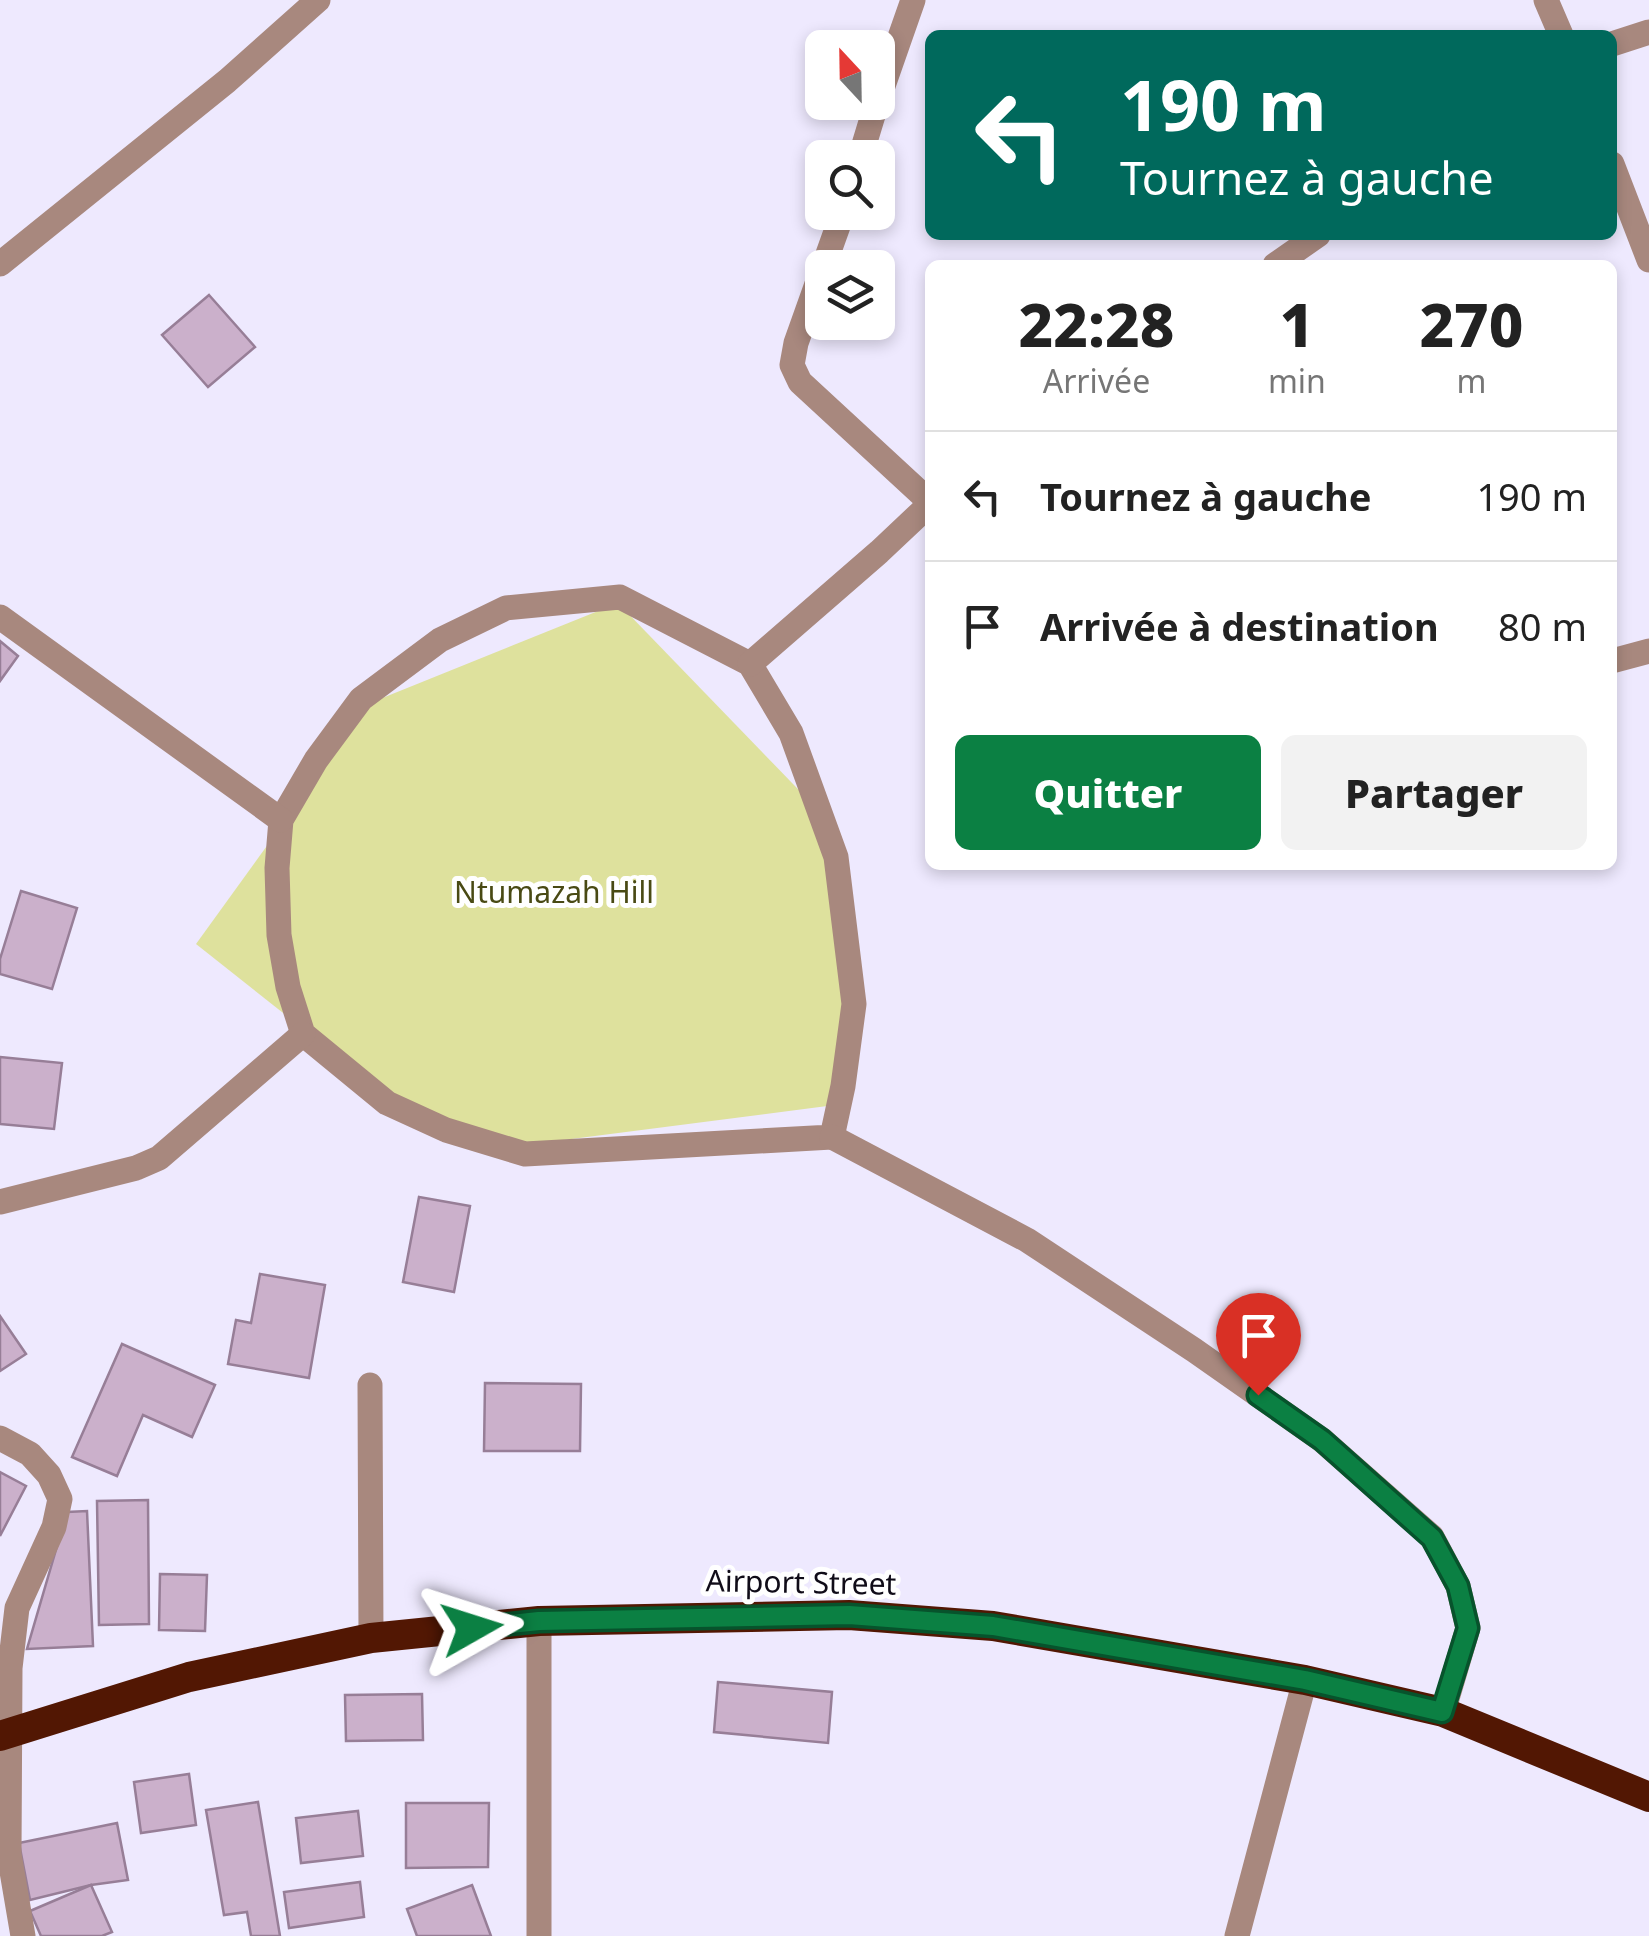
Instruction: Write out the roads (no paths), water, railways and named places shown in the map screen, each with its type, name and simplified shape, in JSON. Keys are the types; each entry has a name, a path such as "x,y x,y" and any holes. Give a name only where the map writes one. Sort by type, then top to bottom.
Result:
{"highway":[{"name":"Airport Street","path":"6,1734 188,1677 371,1638 539,1621 849,1615 993,1626 1305,1680 1442,1712 1649,1797"}],"street":[{"path":"0,264 199,104 318,0"},
{"path":"895,50 913,0"},
{"path":"1546,0 1558,30"},
{"path":"1617,42 1649,32"},
{"path":"1617,177 1649,260"},
{"path":"1282,260 1311,240"},
{"path":"805,321 792,365 800,382 925,498"},
{"path":"750,664 925,508"},
{"path":"832,1137 854,1004 836,857 791,733 750,664 620,597 506,608 440,640 362,698 316,760 280,820 278,935 302,1034 387,1103 446,1130 524,1154 832,1137 1027,1240 1322,1440 1432,1538 1458,1586 1468,1628 1442,1712"},
{"path":"0,617 280,820"},
{"path":"1617,660 1649,651"},
{"path":"0,1202 136,1168 158,1158 302,1034"},
{"path":"370,1385 371,1638"},
{"path":"0,1438 30,1454 48,1475 60,1499 54,1527 17,1608 10,1668 6,1734 8,1854 23,1936"},
{"path":"539,1621 540,1936"},
{"path":"1237,1936 1305,1680"}],"park label":[{"name":"Ntumazah Hill","path":"554,893"}]}
